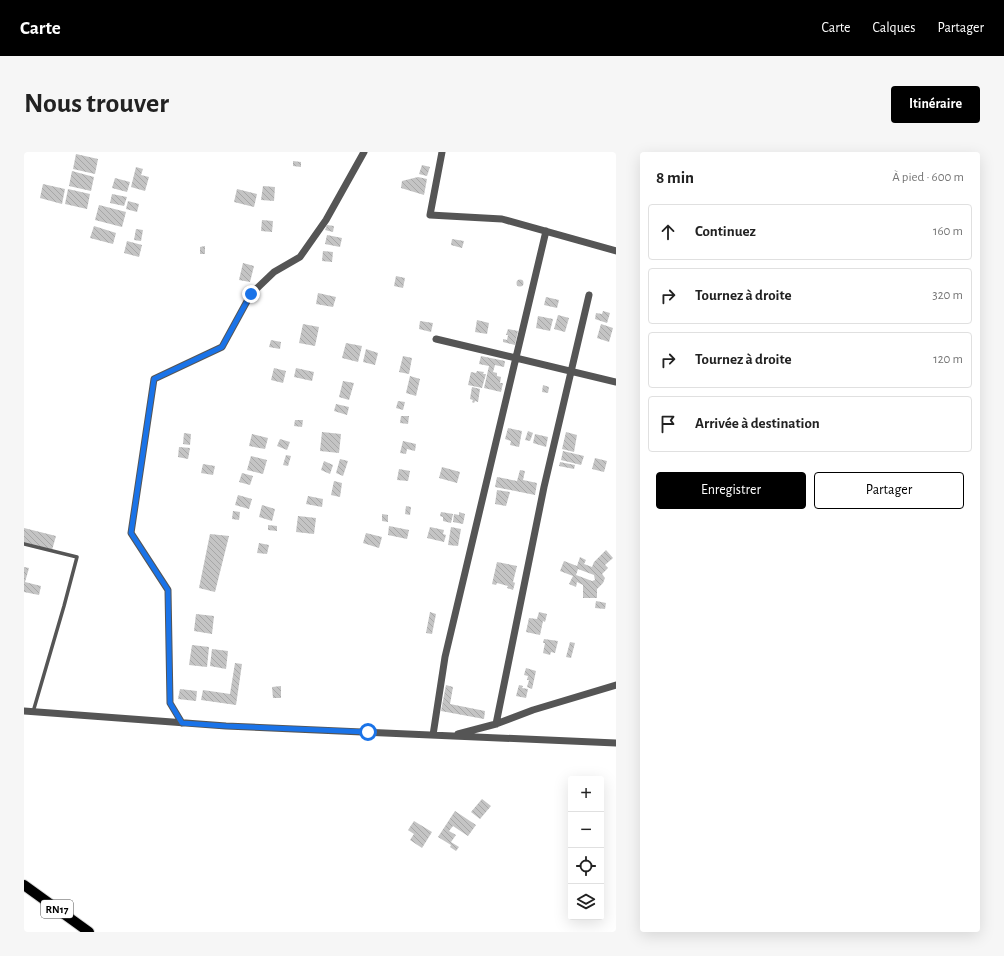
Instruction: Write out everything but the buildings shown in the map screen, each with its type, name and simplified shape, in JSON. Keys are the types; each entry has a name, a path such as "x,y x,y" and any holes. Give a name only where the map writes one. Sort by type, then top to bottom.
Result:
{"main road":[{"name":"RN17","path":"24,885 89,932"}],"street":[{"path":"182,723 170,703 168,590 131,533 154,379 222,347 251,294 274,272 300,257 326,220 364,152"},
{"path":"442,152 430,215 502,219 616,251"},
{"path":"433,735 445,658 546,231"},
{"path":"496,724 544,487 590,295"},
{"path":"436,340 616,382"},
{"path":"450,735 496,724 534,710 616,685"},
{"path":"24,711 226,726 616,743"}],"lane":[{"path":"24,544 77,557 33,712"}],"route":[{"path":"251,294 222,347 154,379 131,533 168,590 170,703 182,723 368,732"}]}
